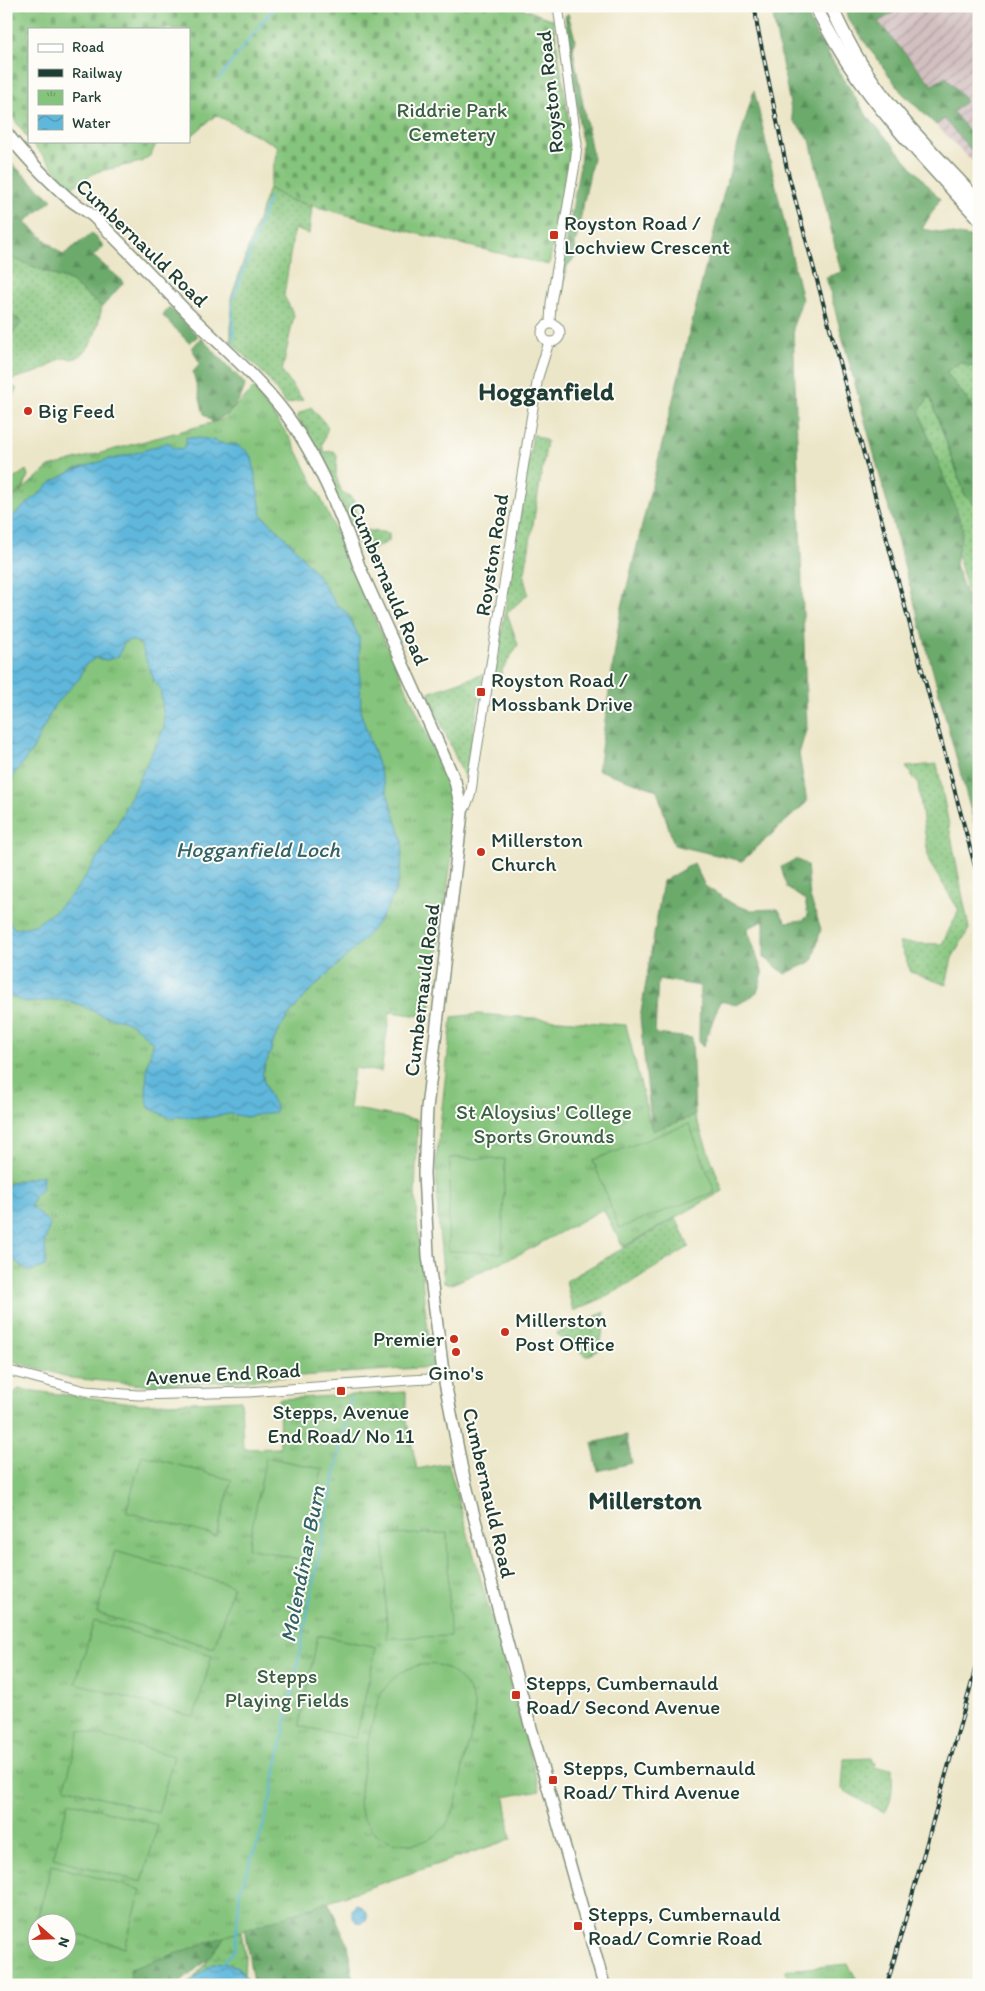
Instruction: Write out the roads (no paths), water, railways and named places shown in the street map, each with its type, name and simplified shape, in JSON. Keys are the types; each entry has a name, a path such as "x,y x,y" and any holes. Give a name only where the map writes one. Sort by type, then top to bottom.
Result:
{"highway":[{"path":"815,6 840,51 871,96 979,219"},
{"path":"830,6 861,64 874,82 911,128 979,202"}],"main road":[{"name":"Cumbernauld Road","path":"6,132 35,166 70,199 95,218 262,384 286,415 311,454 348,536 359,566 452,772 462,813 438,1007 425,1143 425,1208 443,1372 462,1470 484,1559 604,1985"}],"street":[{"name":"Royston Road","path":"550,323 551,303 577,144 558,6"},
{"path":"550,323 559,328 560,334 555,342 543,339 541,332 543,327 550,323"},
{"name":"Royston Road","path":"462,813 471,796 538,377 549,342"},
{"name":"Royston Road","path":"459,795 467,789 473,774"},
{"name":"Avenue End Road","path":"6,1370 86,1390 138,1395 248,1392 428,1379 443,1372"}],"water":[{"name":"Hogganfield Loch","path":"186,437 208,439 228,445 235,444 247,451 252,457 262,515 291,543 319,577 336,604 347,613 359,637 361,713 403,841 399,875 388,907 362,941 301,1001 287,1018 275,1038 264,1069 263,1079 276,1106 275,1112 246,1117 230,1114 206,1118 168,1117 149,1108 146,1095 147,1066 153,1043 136,1027 125,1021 101,1015 69,1001 27,1002 6,994 6,918 15,929 35,925 55,911 76,890 111,837 164,728 164,720 160,688 154,681 140,643 129,640 123,644 119,656 107,660 95,658 84,666 80,678 55,704 32,751 14,774 6,796 6,522 52,482 74,470 168,442 174,448 183,449 186,444"},
{"path":"43,1175 42,1189 34,1196 31,1206 50,1224 45,1241 45,1266 30,1272 15,1261 6,1250 6,1187 12,1182"},
{"path":"356,1904 363,1907 366,1914 367,1919 361,1924 355,1921 352,1915 352,1910"},
{"path":"223,1963 238,1967 251,1985 186,1985 213,1964"}],"waterway":[{"name":"Molendinar Burn","path":"219,79 276,6"},
{"name":"Molendinar Burn","path":"234,342 232,302 269,198"},
{"name":"Molendinar Burn","path":"223,1963 235,1949 240,1890 260,1837 271,1796 350,1399"},
{"path":"971,1985 979,1963"}],"railway":[{"path":"755,6 757,25 787,169 979,881"},
{"path":"887,1985 979,1651"}],"place":[{"name":"Royston Road / Lochview Crescent","path":"554,235"},
{"name":"Big Feed","path":"28,411"},
{"name":"Royston Road / Mossbank Drive","path":"481,692"},
{"name":"Millerston Church","path":"481,852"},
{"name":"Millerston Post Office","path":"505,1332"},
{"name":"Premier","path":"454,1339"},
{"name":"Gino's","path":"456,1352"},
{"name":"Stepps, Avenue End Road/ No 11","path":"341,1391"},
{"name":"Stepps, Cumbernauld Road/ Second Avenue","path":"516,1695"},
{"name":"Stepps, Cumbernauld Road/ Third Avenue","path":"553,1780"},
{"name":"Stepps, Cumbernauld Road/ Comrie Road","path":"578,1926"}],"district":[{"name":"Hogganfield","path":"546,391"},
{"name":"Millerston","path":"645,1500"}],"park label":[{"name":"Riddrie Park Cemetery","path":"452,122"},
{"name":"St Aloysius' College Sports Grounds","path":"544,1124"},
{"name":"Stepps Playing Fields","path":"287,1688"}]}
